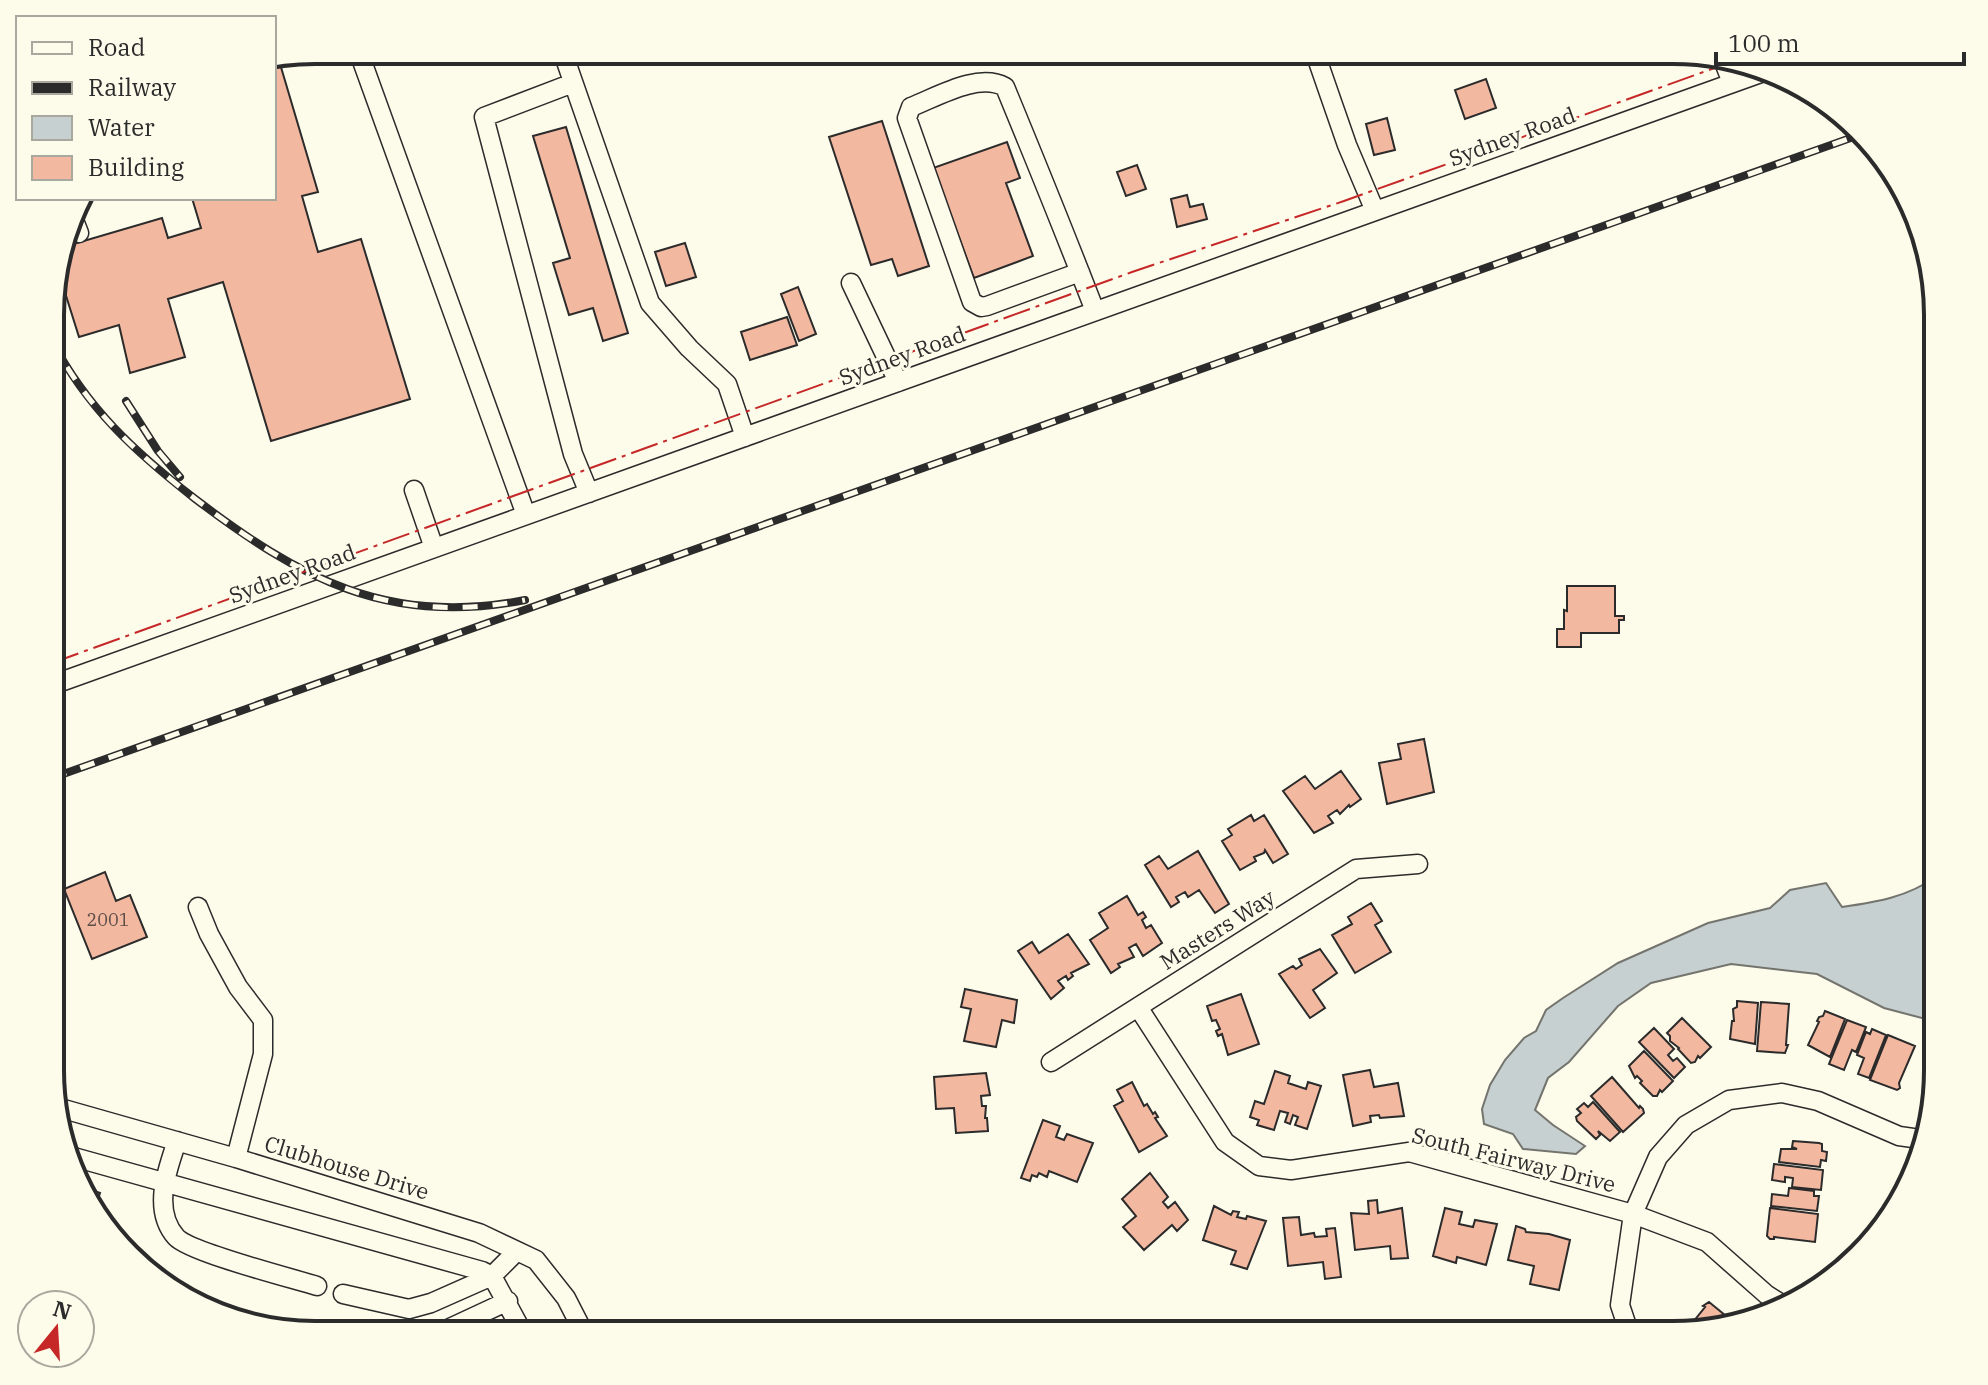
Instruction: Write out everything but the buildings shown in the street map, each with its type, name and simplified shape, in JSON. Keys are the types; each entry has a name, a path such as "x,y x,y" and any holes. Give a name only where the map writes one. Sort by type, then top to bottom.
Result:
{"street":[{"path":"363,64 526,515"},
{"path":"567,64 650,303 689,348 727,384 745,437"},
{"path":"1319,65 1347,145 1375,211"},
{"path":"1727,70 1732,83"},
{"name":"Sydney Road","path":"64,681 1751,76"},
{"path":"1080,272 987,306 981,307 972,302 907,118 911,107 983,82 1005,87 1080,272 1095,311"},
{"path":"573,83 484,117 573,454 589,493"},
{"path":"851,283 898,382"},
{"path":"414,490 434,548"},
{"name":"Masters Way","path":"1051,1062 1356,869 1418,864"},
{"path":"198,907 238,987 263,1020 263,1054 236,1158"},
{"name":"South Fairway Drive","path":"1138,1007 1225,1142 1259,1166 1291,1170 1409,1152 1633,1214 1707,1242 1774,1300"},
{"path":"1625,1321 1620,1305 1633,1214 1658,1157 1686,1125 1729,1100 1782,1093 1818,1101 1899,1136 1914,1138"},
{"name":"Clubhouse Drive","path":"68,1110 479,1233 536,1260 566,1298 577,1320"},
{"path":"177,1141 163,1182 165,1218 176,1238 199,1250 317,1286"},
{"path":"80,1159 492,1276 517,1320"},
{"path":"343,1294 409,1309 431,1303 492,1276 517,1251"},
{"path":"467,1320 508,1301"}],"water":[{"path":"1826,883 1842,907 1903,894 1923,884 1923,1018 1884,1008 1817,974 1731,964 1651,983 1618,1006 1569,1062 1548,1078 1535,1110 1585,1146 1576,1154 1523,1149 1513,1134 1484,1124 1482,1109 1490,1085 1505,1060 1524,1038 1536,1031 1546,1010 1618,963 1708,923 1770,908 1790,890"}],"railway":[{"path":"65,774 1850,138"},
{"path":"64,362 97,408 132,446 233,526 309,573 388,601 430,607 476,607 525,600"},
{"path":"126,401 158,451 180,477"}],"power":[{"path":"64,658 1132,272 1344,201 1714,68"}]}
